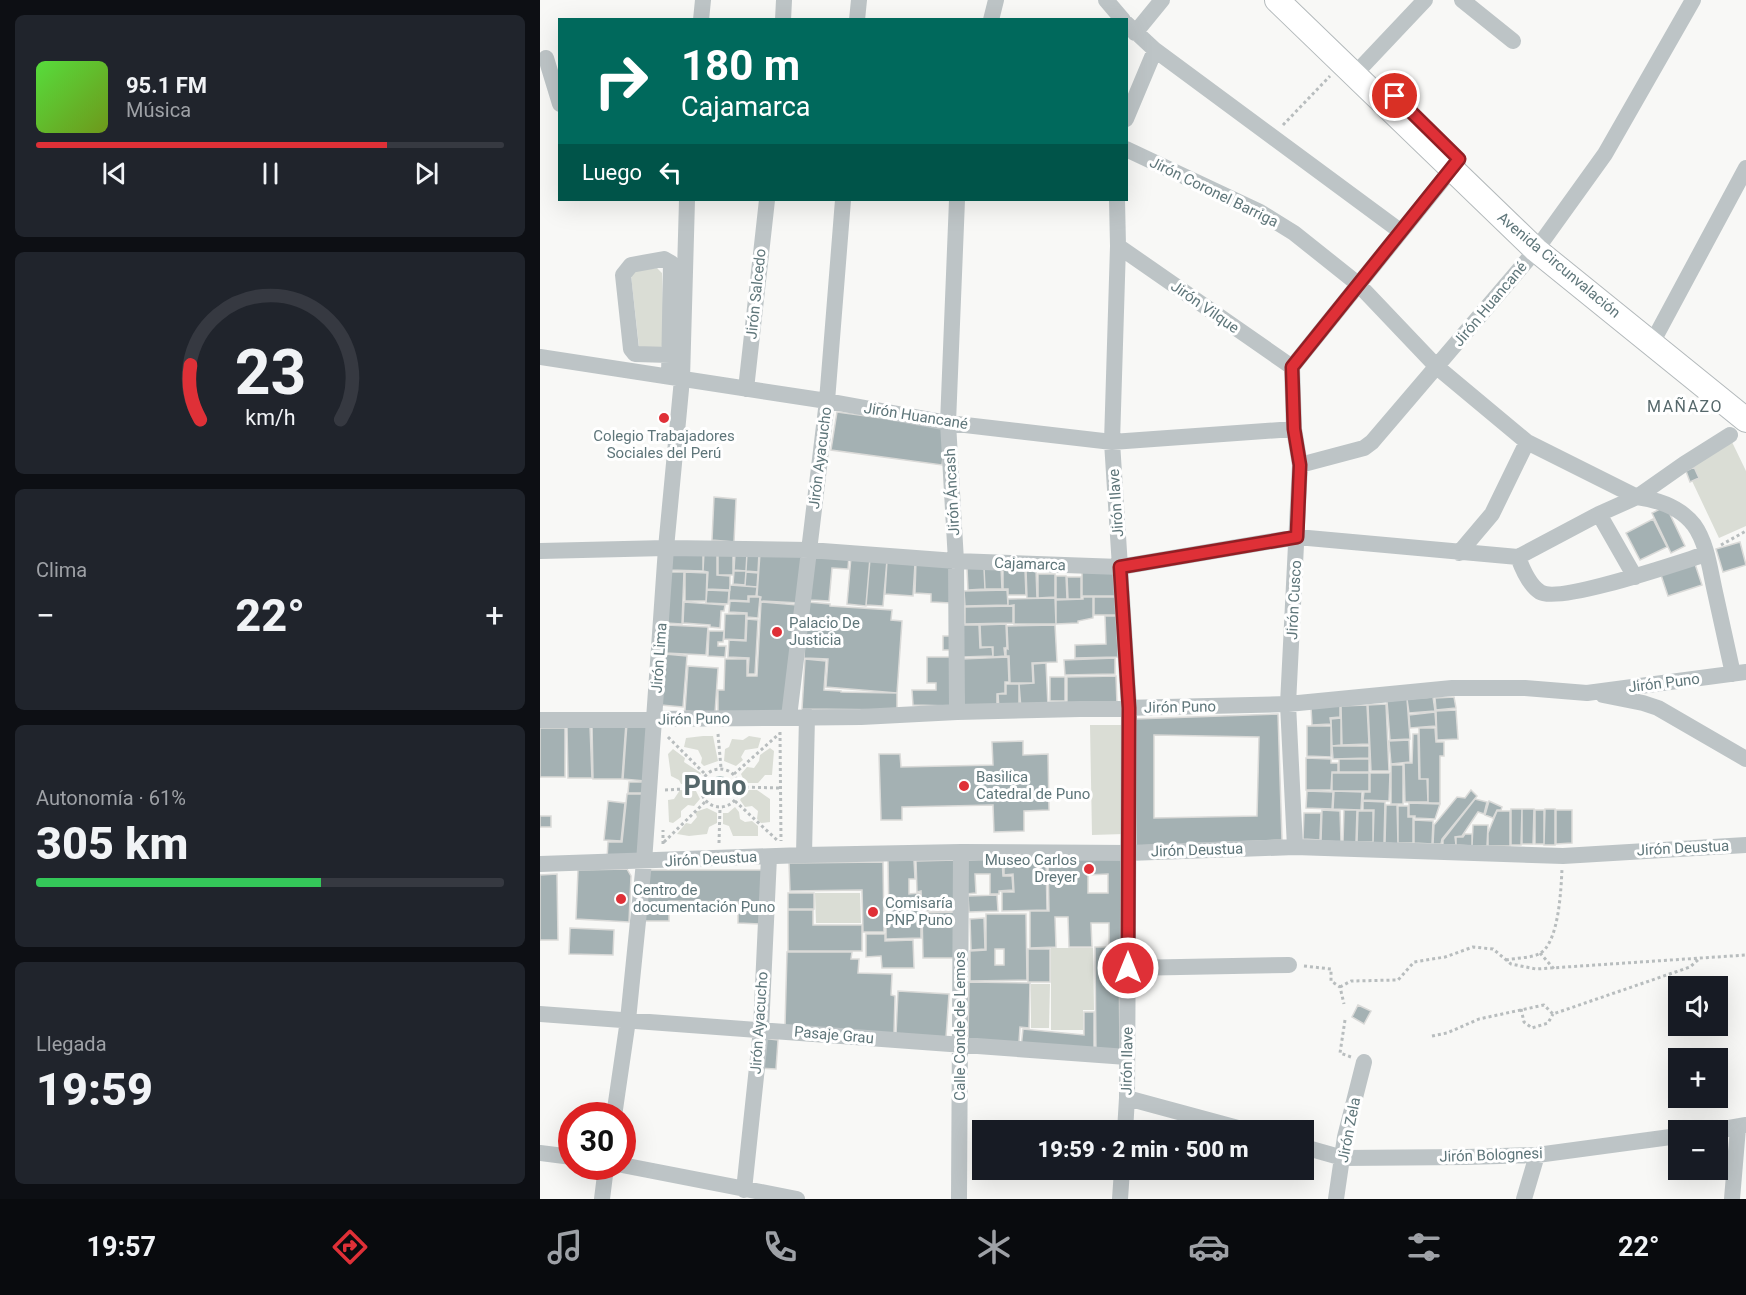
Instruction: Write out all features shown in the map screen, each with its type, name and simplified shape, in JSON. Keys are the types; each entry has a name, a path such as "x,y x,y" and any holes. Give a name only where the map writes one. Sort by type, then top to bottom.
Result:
{"highway":[{"name":"Avenida Circunvalación","path":"1277,0 1354,67 1540,244 1655,338 1746,408"},
{"name":"Avenida Circunvalación","path":"1294,0 1354,67"},
{"name":"Avenida Circunvalación","path":"1655,338 1738,428"}],"street":[{"path":"701,18 704,0"},
{"path":"783,18 784,0"},
{"path":"857,18 859,0"},
{"path":"992,18 996,0"},
{"path":"1106,0 1121,18"},
{"path":"1162,0 1131,28 1155,50 1400,231"},
{"path":"1354,67 1425,0"},
{"path":"1462,0 1513,41"},
{"name":"Jirón Huancané","path":"1300,465 1364,448 1372,442 1437,368 1540,244 1605,154 1693,0"},
{"path":"1128,114 1155,50"},
{"path":"546,58 558,97"},
{"name":"Jirón Coronel Barriga","path":"1128,150 1260,212 1294,233 1358,284 1437,368 1527,442 1637,496 1671,506 1682,514 1695,526 1706,554 1739,673"},
{"path":"1292,367 1455,164"},
{"path":"1655,338 1746,168"},
{"name":"Jirón Lima","path":"616,1102 628,1020 659,726 666,548 687,201"},
{"name":"Jirón Salcedo","path":"746,388 766,201"},
{"name":"Jirón Ayacucho","path":"789,717 827,401 843,201"},
{"name":"Jirón Áncash","path":"957,201 948,423 956,561 957,712"},
{"name":"Jirón Ilave","path":"1117,201 1118,246 1112,442 1129,708 1126,1120"},
{"name":"Jirón Vilque","path":"1118,246 1292,367"},
{"path":"670,355 635,354 632,349 623,274 631,265 664,259 671,263 670,355 676,378"},
{"name":"Jirón Huancané","path":"540,357 827,401 948,423 1112,442 1294,429"},
{"name":"Jirón Cusco","path":"1292,367 1294,429 1300,465 1288,704 1295,848"},
{"path":"1706,554 1635,577 1555,595 1540,593 1534,587 1518,557 1637,496 1738,428"},
{"path":"1458,553 1492,514 1527,442"},
{"path":"1599,514 1635,577"},
{"name":"Cajamarca","path":"540,551 666,548 809,550 956,561 1120,567 1297,537 1518,557"},
{"name":"Jirón Puno","path":"540,720 659,726 807,716 861,717 957,712 1288,704 1452,688 1525,688 1587,693 1739,673"},
{"path":"1587,693 1651,705 1746,759"},
{"path":"804,855 807,716"},
{"name":"Jirón Deustua","path":"540,864 804,855 961,852 1128,853 1295,848 1563,856 1746,845"},
{"name":"Calle Conde de Lemos","path":"959,1199 961,852"},
{"name":"Jirón Ayacucho","path":"744,1190 760,1029 769,857"},
{"path":"1128,968 1289,965"},
{"name":"Pasaje Grau","path":"540,1014 1127,1057"},
{"name":"Jirón Zela","path":"1336,1199 1345,1137 1364,1062"},
{"path":"1127,1098 1208,1120"},
{"path":"1732,1199 1742,1126"},
{"name":"Jirón Bolognesi","path":"1314,1150 1343,1158 1537,1155 1668,1137"},
{"path":"540,1153 558,1155"},
{"path":"1524,1199 1537,1155"},
{"path":"636,1168 797,1199"},
{"path":"602,1199 604,1180"},
{"path":"1120,1199 1121,1180"}],"path":[{"path":"1273,135 1354,67"},
{"path":"1706,554 1746,531"},
{"path":"659,726 705,774"},
{"path":"718,732 721,768"},
{"path":"734,774 780,732 781,843 735,801"},
{"path":"721,768 734,774 740,787 735,801 720,808 705,802 700,788 705,774 721,768"},
{"path":"740,787 781,788"},
{"path":"663,790 700,788"},
{"path":"663,843 705,802"},
{"path":"719,843 720,808"},
{"path":"1506,960 1540,953 1550,942 1561,899 1563,856"},
{"path":"1340,987 1351,981 1398,980 1414,962 1445,957 1473,947 1493,949 1511,964 1536,969 1746,955"},
{"path":"1540,953 1554,969"},
{"path":"1521,1009 1524,1022 1532,1028 1548,1023 1554,1014 1690,967 1701,957"},
{"path":"1289,965 1331,969 1331,981 1340,987 1344,1004"},
{"path":"1432,1036 1447,1033 1479,1019 1521,1009 1544,1005 1554,1014"},
{"path":"1345,1020 1340,1053 1364,1062"}],"shaded area":[{"path":"657,268 662,273 664,343 661,347 639,347 631,275 637,270"},
{"path":"1732,442 1746,471 1746,526 1719,538 1684,464"},
{"path":"1090,725 1122,725 1124,834 1092,835"},
{"path":"713,736 718,761 704,766 698,750 684,747 686,738"},
{"path":"749,736 761,738 758,748 745,750 741,757 743,760 736,766 724,761 725,749 729,747 732,739 743,740"},
{"path":"770,748 774,751 772,775 765,775 758,783 745,783 741,774 747,767 754,768 760,755"},
{"path":"673,749 685,758 684,762 701,773 696,783 681,784 679,780 671,776 668,754"},
{"path":"720,776 727,779 730,786 727,793 720,796 713,793 710,786 713,779"},
{"path":"680,790 696,791 700,799 694,806 688,805 681,811 681,817 673,823 669,822 668,800 674,799"},
{"path":"746,790 757,790 770,799 770,822 761,823 757,819 758,811 752,806 745,807 740,800"},
{"path":"735,807 740,819 745,822 752,821 758,826 758,836 733,836 729,826 723,824 723,813 728,813"},
{"path":"707,808 717,813 717,823 709,827 707,834 689,836 677,834 686,823 691,824 697,817 695,812"},
{"path":"815,893 860,893 861,923 816,923"},
{"path":"1051,948 1093,948 1094,1010 1083,1010 1083,1030 1051,1030"},
{"path":"1031,984 1050,984 1049,1028 1031,1028"}],"building":[{"path":"837,412 947,427 942,465 831,450"},
{"path":"1694,467 1699,478 1690,482 1686,471"},
{"path":"714,497 736,499 734,542 712,540"},
{"path":"1666,506 1685,546 1671,553 1652,513"},
{"path":"1653,519 1667,547 1640,560 1626,533"},
{"path":"1740,542 1746,565 1723,572 1716,549"},
{"path":"669,552 703,552 703,571 669,570"},
{"path":"704,552 717,552 717,575 730,576 730,590 707,589 708,572 703,571"},
{"path":"718,552 733,553 733,575 718,575"},
{"path":"813,552 849,555 848,569 832,568 829,601 810,600"},
{"path":"735,553 747,553 746,571 734,570"},
{"path":"747,553 759,553 758,572 746,571"},
{"path":"760,553 802,554 800,603 760,601 761,597 757,596"},
{"path":"851,557 870,558 866,606 847,604"},
{"path":"870,559 887,560 883,606 866,605"},
{"path":"916,560 953,563 951,603 931,602 931,594 915,593"},
{"path":"887,561 915,564 913,596 885,594"},
{"path":"1694,561 1702,585 1668,596 1660,572"},
{"path":"1001,567 1002,589 985,589 984,568"},
{"path":"967,568 984,568 985,589 968,590"},
{"path":"1003,570 1025,570 1026,595 1008,595 1008,589 1003,589"},
{"path":"1026,570 1036,570 1037,598 1027,598"},
{"path":"734,571 746,571 745,585 733,584"},
{"path":"668,572 684,572 682,624 666,623"},
{"path":"685,572 707,573 706,601 685,601"},
{"path":"746,572 758,573 757,587 745,586"},
{"path":"1082,572 1120,572 1120,596 1082,596"},
{"path":"1038,574 1055,574 1055,597 1038,598"},
{"path":"1056,576 1066,576 1067,599 1056,599"},
{"path":"1067,577 1081,577 1081,599 1068,599"},
{"path":"730,585 757,587 756,596 748,596 748,601 729,600"},
{"path":"707,590 729,591 728,604 706,603"},
{"path":"1007,590 1008,605 965,606 964,591"},
{"path":"749,597 760,597 758,618 747,617 747,613 729,612 730,601 749,602"},
{"path":"1083,597 1093,597 1093,618 1078,621 1078,623 1056,624 1056,600 1083,599"},
{"path":"1094,597 1119,597 1119,615 1094,615"},
{"path":"1055,598 1056,624 1014,624 1014,605 1008,606 1008,599"},
{"path":"684,602 725,605 724,611 721,611 720,628 683,623"},
{"name":"Palacio De Justicia","path":"761,602 798,605 786,714 718,714 718,690 724,690 725,659 747,659 747,676 757,676"},
{"path":"807,602 830,604 830,606 892,610 891,620 902,621 897,693 826,687 828,659 804,658"},
{"path":"1013,606 1013,623 965,624 965,607"},
{"path":"725,614 746,614 745,640 724,639"},
{"path":"1105,616 1117,616 1118,657 1075,658 1075,645 1106,644"},
{"path":"747,619 758,620 755,674 748,674 749,658 728,657 729,640 746,641"},
{"path":"1006,624 1005,656 993,657 993,647 981,647 980,625"},
{"path":"667,625 708,627 706,655 665,653"},
{"path":"962,625 979,625 980,648 992,647 993,656 962,657"},
{"path":"1055,625 1057,662 1032,663 1033,683 1010,683 1009,656 1006,656 1007,626"},
{"path":"709,631 724,631 723,642 718,642 718,646 726,646 725,657 708,656"},
{"path":"943,636 954,636 954,650 943,650"},
{"path":"665,654 687,656 683,707 661,705"},
{"path":"927,657 953,657 953,706 913,705 912,690 936,690 936,683 927,683"},
{"path":"1008,657 1009,682 1005,682 1005,693 997,694 997,709 964,710 962,659"},
{"path":"1115,658 1115,674 1065,675 1064,660"},
{"path":"805,659 826,661 824,690 897,693 897,710 802,709"},
{"path":"1046,663 1048,707 1021,709 1019,684 1034,683 1033,664"},
{"path":"688,666 718,668 715,713 685,711"},
{"path":"1116,676 1117,705 1067,705 1067,677"},
{"path":"1050,677 1065,677 1065,701 1050,701"},
{"path":"1006,684 1019,684 1019,708 999,709 998,694 1006,694"},
{"path":"1433,697 1435,711 1409,713 1407,699"},
{"path":"1454,697 1456,708 1436,710 1435,698"},
{"path":"1407,699 1410,739 1390,740 1387,701"},
{"path":"1386,704 1389,771 1371,771 1368,705"},
{"path":"1367,705 1369,744 1342,745 1341,706"},
{"path":"1340,706 1340,717 1330,718 1331,724 1312,725 1311,707"},
{"path":"1456,710 1458,739 1437,740 1436,711"},
{"path":"1435,712 1436,726 1410,728 1409,715"},
{"path":"1278,714 1282,840 1136,846 1134,719","holes":["1154,735 1259,737 1257,816 1154,818"]},
{"path":"1341,718 1341,745 1332,746 1331,719"},
{"path":"626,723 622,779 593,779 592,724"},
{"path":"627,723 649,725 645,781 623,779"},
{"path":"590,726 592,778 568,778 567,727"},
{"path":"1307,726 1331,726 1331,757 1307,756"},
{"path":"540,728 565,728 565,777 540,777"},
{"path":"1419,728 1435,728 1436,742 1444,742 1444,756 1440,756 1440,803 1428,803 1428,779 1420,779"},
{"path":"1413,734 1418,734 1419,779 1427,779 1428,802 1405,802 1404,763 1412,763"},
{"path":"1409,740 1410,762 1391,764 1389,741"},
{"name":"Basilica Catedral de Puno","path":"1023,741 1023,755 1048,754 1049,810 1024,811 1024,831 994,832 993,805 902,807 902,820 881,820 879,754 900,754 901,767 993,765 992,742"},
{"path":"1332,746 1369,746 1369,758 1333,759"},
{"path":"1306,758 1331,759 1331,763 1338,763 1338,772 1332,772 1331,790 1306,790"},
{"path":"1339,759 1369,759 1369,772 1339,772"},
{"path":"1391,765 1403,765 1403,804 1391,804"},
{"path":"1332,773 1369,773 1369,791 1332,791"},
{"path":"1370,773 1390,773 1389,801 1363,800 1364,792 1370,792"},
{"path":"629,782 645,782 645,793 628,793"},
{"path":"1471,790 1477,796 1442,839 1441,844 1433,844 1434,825 1457,797 1465,798"},
{"path":"1307,791 1333,792 1332,809 1306,808"},
{"path":"1334,791 1362,792 1361,810 1333,809"},
{"path":"627,794 645,794 637,859 607,859 608,842 622,842"},
{"path":"1475,799 1487,802 1484,814 1478,812 1462,836 1455,837 1456,845 1443,845 1443,840"},
{"path":"608,801 625,803 621,841 604,840"},
{"path":"1363,801 1385,802 1384,843 1373,843 1374,810 1363,810"},
{"path":"1489,801 1502,807 1501,810 1497,810 1493,818 1485,815"},
{"path":"1409,803 1440,804 1435,819 1409,816"},
{"path":"1386,805 1397,805 1398,844 1385,843"},
{"path":"1398,806 1408,806 1408,817 1413,817 1413,843 1398,843"},
{"path":"1511,809 1522,809 1521,845 1511,845"},
{"path":"1522,809 1534,809 1533,844 1522,844"},
{"path":"1545,809 1555,809 1555,845 1544,845"},
{"path":"1322,810 1340,811 1341,842 1321,841"},
{"path":"1344,810 1357,810 1356,842 1343,842"},
{"path":"1535,810 1544,810 1544,844 1535,844"},
{"path":"1556,810 1572,810 1572,843 1556,844"},
{"path":"1358,811 1373,811 1373,842 1357,842"},
{"path":"1497,811 1510,811 1510,846 1488,846 1488,833"},
{"path":"1304,813 1321,813 1320,840 1303,839"},
{"path":"540,816 551,816 551,827 540,827"},
{"path":"1414,820 1433,821 1432,844 1414,843"},
{"path":"1473,825 1488,825 1487,846 1472,846"},
{"path":"1465,834 1472,834 1472,846 1456,845 1456,837 1463,837"},
{"path":"1125,857 1126,946 1109,947 1109,923 1091,923 1092,947 1069,947 1068,917 1055,917 1056,947 1030,948 1030,911 1049,911 1048,858","holes":["1108,874 1108,893 1088,893 1088,875"]},
{"path":"1046,858 1047,910 1002,911 1002,892 1014,892 1013,874 1004,875 1004,859"},
{"path":"1002,859 1003,876 1012,876 1013,890 990,894 990,874 975,874 976,893 966,894 965,860"},
{"path":"888,860 914,860 915,879 909,879 909,894 920,893 920,916 889,917"},
{"path":"956,860 957,911 922,911 921,891 917,892 916,861"},
{"name":"Comisaría PNP Puno","path":"883,862 884,932 863,932 862,890 790,891 789,863"},
{"path":"627,869 631,876 629,922 576,919 578,870"},
{"path":"643,870 762,870 760,924 738,923 738,902 669,901 669,921 643,921"},
{"path":"557,874 558,940 540,940 540,875"},
{"path":"788,893 814,893 814,909 788,909"},
{"path":"997,895 998,911 969,912 968,896"},
{"path":"788,910 813,910 813,925 862,925 862,951 788,951"},
{"path":"956,912 957,958 923,958 922,913"},
{"path":"986,914 1026,914 1027,980 970,981 970,951 986,950","holes":["995,949 1004,949 1004,965 995,965"]},
{"path":"984,918 985,949 971,950 970,919"},
{"path":"921,919 921,938 886,939 886,920"},
{"path":"570,928 614,930 613,955 569,954"},
{"path":"866,934 885,934 885,941 913,940 914,968 882,968 881,956 866,957"},
{"path":"1095,947 1119,947 1120,1054 1096,1054"},
{"path":"1028,949 1050,949 1050,982 1028,982"},
{"path":"787,952 852,952 851,959 859,959 858,973 892,974 891,995 895,996 894,1034 785,1026"},
{"path":"969,982 1030,983 1029,1028 1020,1027 1019,1042 968,1041"},
{"path":"898,991 949,994 946,1037 896,1035"},
{"path":"1358,1005 1371,1011 1364,1024 1352,1017"},
{"path":"1084,1012 1094,1012 1094,1052 1021,1048 1023,1029 1084,1035"},
{"path":"762,1038 778,1040 776,1069 759,1068"}],"place":[{"name":"Colegio Trabajadores Sociales del Perú","path":"664,418"},
{"name":"Palacio De Justicia","path":"777,632"},
{"name":"Basilica Catedral de Puno","path":"964,786"},
{"name":"Museo Carlos Dreyer","path":"1089,869"},
{"name":"Centro de documentación Puno","path":"621,899"},
{"name":"Comisaría PNP Puno","path":"873,912"}],"district":[{"name":"MAÑAZO","path":"1685,406"},
{"name":"Puno","path":"715,786"}],"route":[{"path":"1128,968 1129,708 1120,567 1297,537 1300,465 1294,429 1292,367 1459,159 1395,96"}]}
